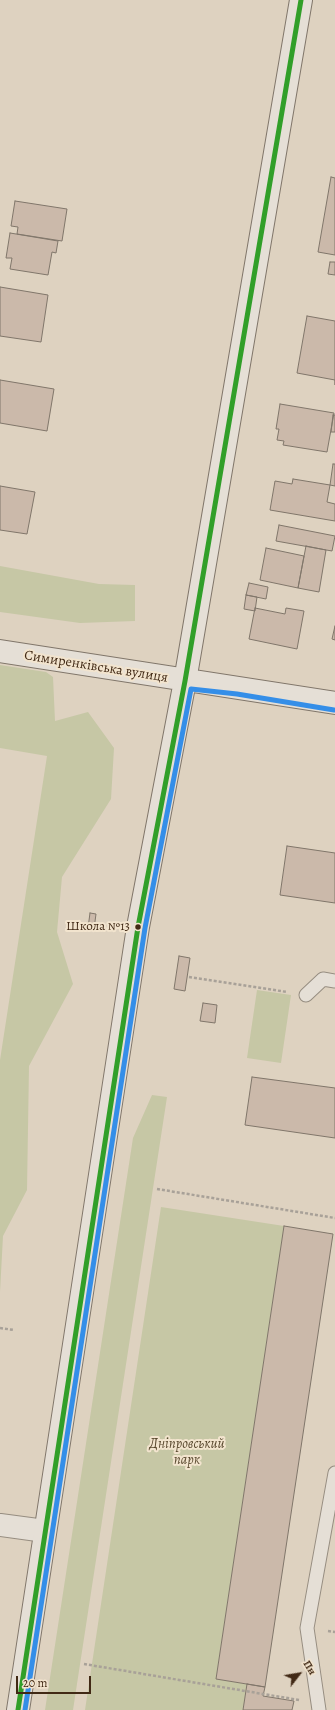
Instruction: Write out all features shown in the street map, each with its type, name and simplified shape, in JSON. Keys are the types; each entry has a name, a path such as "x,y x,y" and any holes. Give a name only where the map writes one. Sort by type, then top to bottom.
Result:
{"main road":[{"path":"18,1710 138,927 185,681 301,0"},
{"name":"Симиренківська вулиця","path":"0,651 185,681 238,687 335,703"},
{"path":"0,1525 45,1531"}],"lane":[{"path":"306,995 323,979 335,981"},
{"path":"319,1707 307,1628 335,1473"}],"path":[{"path":"189,977 306,995"},
{"path":"157,1189 335,1218"},
{"path":"0,1328 14,1330"},
{"path":"84,1664 293,1698 319,1707"}],"green space":[{"path":"0,566 99,584 135,585 135,621 80,623 0,612"},
{"path":"0,665 46,672 53,677 55,721 88,712 114,748 111,799 62,877 57,932 73,984 29,1066 27,1190 3,1236 0,1292 0,1060 47,756 0,748"},
{"path":"257,990 291,995 281,1063 247,1058"},
{"path":"152,1095 167,1097 73,1710 45,1710 133,1138"},
{"name":"Дніпровський парк","path":"161,1207 284,1226 216,1679 247,1684 243,1710 85,1710"}],"building":[{"path":"331,177 335,178 335,255 318,252"},
{"path":"15,201 67,209 62,241 17,234 18,227 11,226"},
{"path":"10,233 58,241 56,253 52,252 48,275 10,269 12,258 6,258"},
{"path":"330,262 335,262 335,275 328,274"},
{"path":"0,287 48,295 41,342 0,336"},
{"path":"307,316 335,321 335,380 297,373"},
{"path":"0,380 54,389 47,431 0,423"},
{"path":"280,404 334,413 327,452 283,445 284,441 277,440 279,429 276,429"},
{"path":"333,415 335,415 335,432 331,432"},
{"path":"333,464 335,464 335,486 330,485"},
{"path":"293,479 330,485 327,502 335,504 335,521 270,510 275,481 292,484"},
{"path":"0,486 35,492 27,534 0,530"},
{"path":"279,525 335,536 332,551 276,541"},
{"path":"306,546 326,550 319,592 298,588"},
{"path":"266,548 304,556 298,588 260,580"},
{"path":"249,583 268,587 266,599 246,595"},
{"path":"246,595 257,597 255,611 244,609"},
{"path":"255,608 285,614 286,608 304,611 297,649 249,639"},
{"path":"335,626 335,640 332,639"},
{"path":"287,846 335,853 335,903 280,895"},
{"name":"Школа №13","path":"90,913 96,914 94,929 88,928"},
{"path":"179,956 190,958 185,991 174,989"},
{"path":"203,1003 217,1005 215,1023 200,1021"},
{"path":"252,1077 335,1088 335,1138 245,1125"},
{"path":"284,1226 333,1234 265,1687 216,1679"},
{"path":"247,1684 265,1687 263,1696 294,1701 292,1710 243,1710"}],"transit line":[{"path":"18,1710 138,927 185,681 301,0"},
{"path":"25,1710 145,928 191,689 237,694 334,710"}],"place":[{"name":"Школа №13","path":"138,927"}]}
